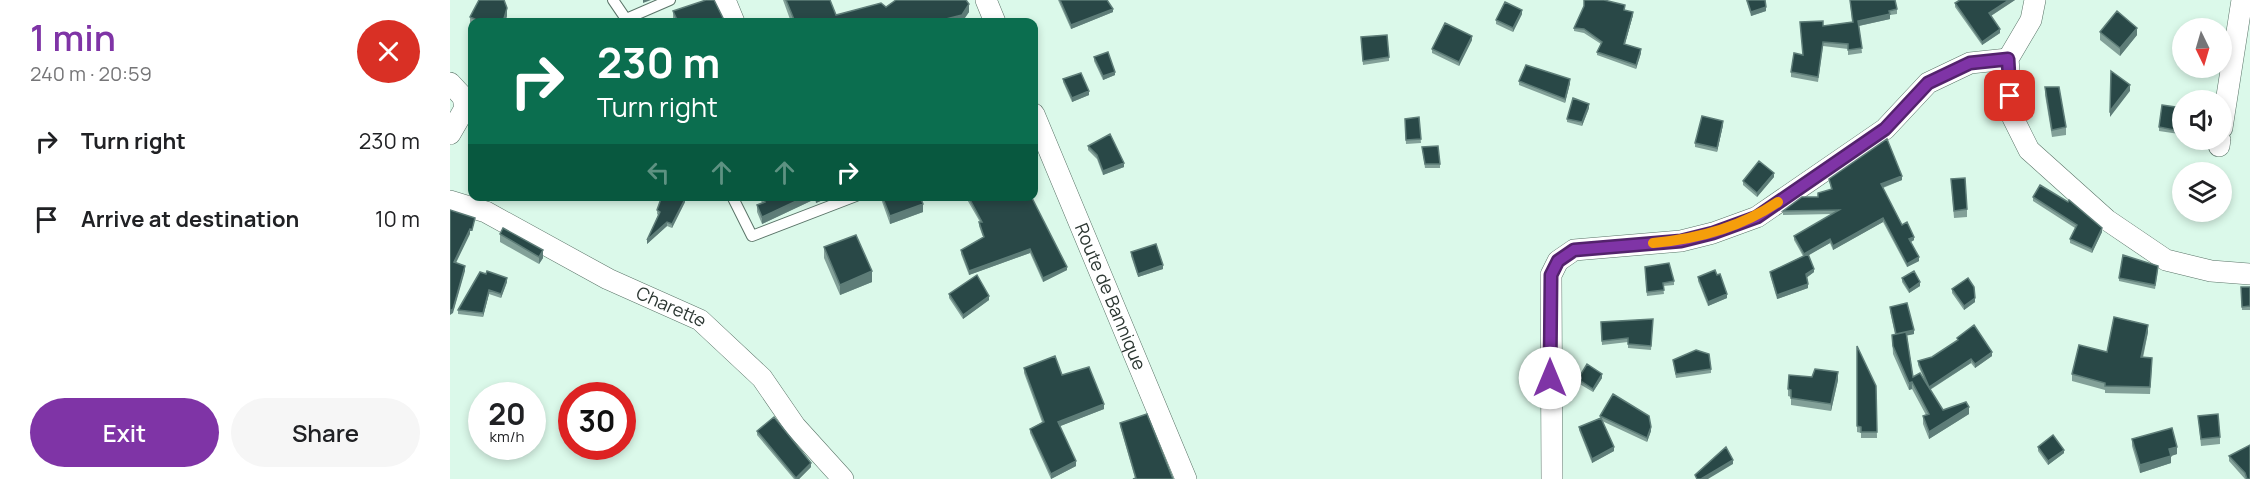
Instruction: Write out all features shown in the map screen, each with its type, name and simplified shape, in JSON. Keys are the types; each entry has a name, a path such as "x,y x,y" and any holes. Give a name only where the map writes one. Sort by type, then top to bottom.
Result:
{"street":[{"path":"725,0 732,18"},
{"path":"2035,0 2031,20 2008,59 2013,118 2029,150 2108,220 2166,260 2211,271 2250,273"},
{"path":"2228,90 2243,0 2250,1"},
{"path":"1552,479 1551,275 1558,261 1574,250 1681,241 1713,233 1757,217 1885,129 1928,83 1970,63 2008,59"},
{"path":"450,83 463,97 465,108 450,134"},
{"name":"Route de Bannique","path":"1038,124 1186,479"},
{"name":"Charette","path":"450,201 486,212 608,279 700,320 762,378 795,426 843,479"}],"lane":[{"path":"613,0 625,18"},
{"path":"633,18 669,0"},
{"path":"734,201 752,236 843,201"}],"building":[{"path":"479,0 504,0 507,8 504,18 470,17"},
{"path":"706,0 714,0 723,18 676,18 673,11"},
{"path":"786,0 830,0 836,15 881,3 886,7 896,0 966,0 969,4 962,15 950,18 793,18"},
{"path":"1060,0 1107,0 1113,9 1071,25"},
{"path":"1584,0 1604,0 1625,5 1624,10 1633,12 1624,44 1641,49 1636,65 1597,52 1602,42 1584,29 1574,28 1584,6"},
{"path":"1747,0 1765,0 1766,7 1751,12"},
{"path":"1850,0 1895,0 1897,9 1889,11 1890,14 1858,21 1862,48 1848,50 1848,44 1823,42 1818,77 1791,72 1794,53 1803,55 1800,22 1823,21 1823,26 1853,22"},
{"path":"1960,0 2009,0 1989,13 2000,29 1982,42 1955,3"},
{"path":"1505,2 1522,10 1513,28 1496,20"},
{"path":"2117,11 2137,28 2120,48 2100,32"},
{"path":"1445,23 1472,36 1459,62 1432,49"},
{"path":"1387,35 1389,57 1363,61 1361,37"},
{"path":"1108,52 1115,72 1103,76 1094,57"},
{"path":"1526,65 1570,79 1565,99 1519,81"},
{"path":"2111,71 2130,85 2110,111"},
{"path":"1081,73 1089,91 1072,98 1063,79"},
{"path":"2045,87 2059,87 2066,127 2052,130"},
{"path":"1573,98 1589,104 1582,122 1567,119"},
{"path":"2162,105 2172,106 2172,130 2159,127"},
{"path":"1702,116 1723,121 1717,148 1695,143"},
{"path":"1419,117 1421,139 1406,140 1405,119"},
{"path":"1110,134 1124,163 1103,171 1097,155 1088,146"},
{"path":"1887,139 1902,176 1881,184 1902,225 1907,222 1914,237 1909,239 1919,257 1907,264 1883,218 1833,246 1830,239 1804,254 1794,236 1839,210 1783,211 1802,197 1818,197 1818,193 1832,189 1829,179"},
{"path":"1438,146 1440,164 1425,164 1422,147"},
{"path":"1759,161 1774,173 1757,193 1743,181"},
{"path":"1965,178 1967,209 1954,211 1951,179"},
{"path":"2040,185 2068,202 2069,200 2102,228 2092,249 2070,239 2077,225 2033,197"},
{"path":"660,201 684,201 672,224 667,222 647,240 660,212 657,210"},
{"path":"796,201 762,217 757,205 765,202"},
{"path":"884,201 922,201 923,204 890,216"},
{"path":"971,201 1034,201 1067,267 1043,278 1030,249 969,271 961,250 984,237 979,222 982,222"},
{"path":"450,210 475,218 472,230 470,229 454,262 465,266 453,309 450,311"},
{"path":"503,228 543,250 539,257 500,234"},
{"path":"856,235 872,271 840,285 824,247"},
{"path":"1156,244 1163,265 1138,274 1131,252"},
{"path":"1808,254 1814,269 1806,274 1808,284 1777,295 1770,272"},
{"path":"2123,255 2158,266 2155,285 2119,278"},
{"path":"1669,263 1674,281 1663,283 1664,290 1647,292 1645,267"},
{"path":"1715,270 1717,275 1720,274 1727,294 1708,302 1698,277"},
{"path":"487,271 507,278 501,294 489,290 483,313 458,310 480,272 486,274"},
{"path":"1914,271 1920,282 1909,290 1902,278"},
{"path":"977,275 989,296 963,315 949,294"},
{"path":"1968,278 1974,287 1975,298 1964,306 1952,289"},
{"path":"2241,287 2250,287 2250,306 2242,307"},
{"path":"1907,303 1914,330 1896,334 1890,307"},
{"path":"2114,317 2148,325 2141,357 2152,358 2150,387 2105,386 2105,383 2072,374 2079,345 2107,352"},
{"path":"1653,319 1651,346 1628,344 1628,338 1602,341 1601,322"},
{"path":"1974,325 1992,352 1975,364 1971,359 1929,387 1918,361 1932,357 1958,340 1957,338"},
{"path":"1906,332 1913,377 1920,373 1943,410 1966,402 1969,407 1929,432 1923,416 1929,414 1912,382 1909,383 1893,346 1892,335"},
{"path":"1857,346 1876,386 1877,432 1861,432 1861,427 1857,426"},
{"path":"1696,350 1709,354 1711,369 1676,374 1673,360"},
{"path":"1055,356 1062,375 1089,367 1104,404 1058,422 1076,461 1051,474 1030,429 1044,422 1024,368"},
{"path":"1587,364 1602,374 1593,389 1578,379"},
{"path":"1815,369 1838,372 1831,404 1791,398 1791,390 1788,389 1789,375 1812,377"},
{"path":"1613,394 1649,416 1651,427 1647,438 1600,416"},
{"path":"1147,414 1173,479 1133,479 1136,478 1120,423"},
{"path":"2218,414 2220,437 2201,439 2198,416"},
{"path":"774,417 811,463 796,478 757,431"},
{"path":"1601,418 1614,447 1592,459 1579,427"},
{"path":"2172,428 2177,447 2169,449 2171,456 2140,465 2132,439"},
{"path":"2053,435 2064,450 2048,461 2038,447"},
{"path":"2250,445 2250,479 2247,479 2245,473 2229,456"},
{"path":"1726,447 1733,460 1701,479 1697,479 1695,475"}],"slow traffic":[{"path":"1653,243 1681,241 1713,233 1757,217 1778,202"}],"route":[{"path":"1550,378 1551,275 1558,261 1574,250 1681,241 1713,233 1757,217 1885,129 1928,83 1970,63 2008,59 2010,96"}]}
